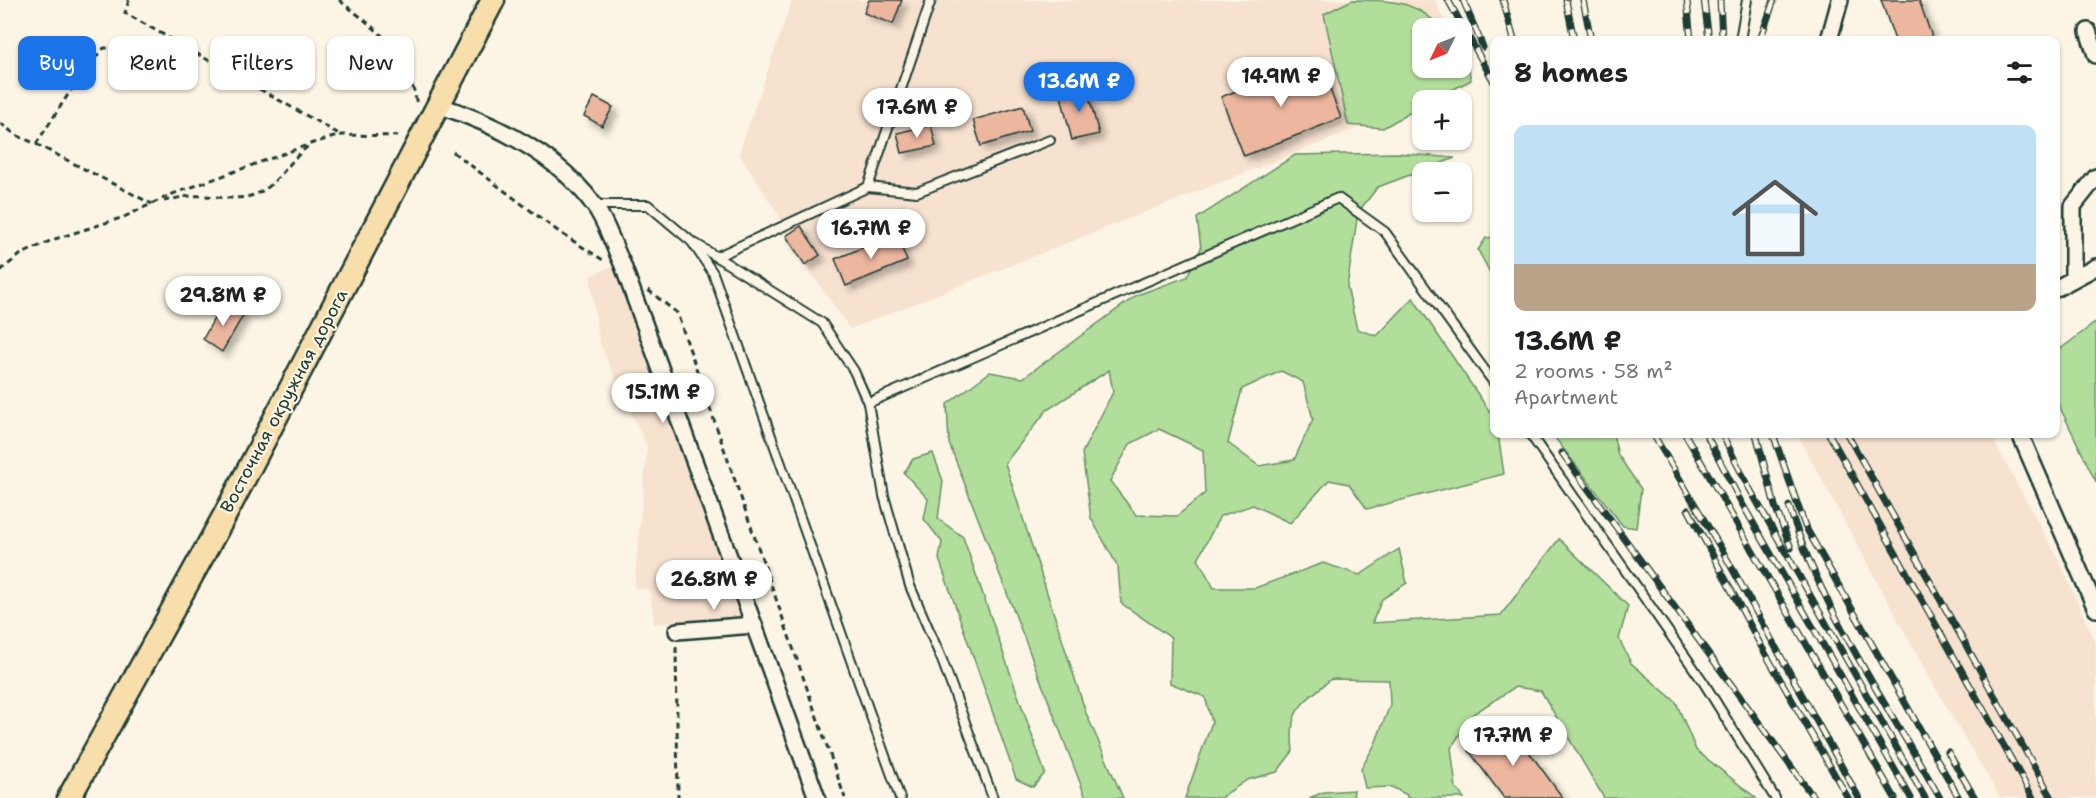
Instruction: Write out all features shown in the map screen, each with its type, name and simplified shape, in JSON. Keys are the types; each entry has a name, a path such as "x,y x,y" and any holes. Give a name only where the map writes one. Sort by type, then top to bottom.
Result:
{"main road":[{"name":"Восточная окружная дорога","path":"69,798 226,513 493,0"}],"street":[{"path":"1829,36 1840,0"},
{"path":"2088,31 2096,55"},
{"path":"438,105 475,117 550,160 595,205 622,263 817,798"},
{"path":"2073,279 2073,206 2096,177"},
{"path":"2060,287 2096,267"},
{"path":"2022,438 2096,609"},
{"path":"677,631 753,625"}],"lane":[{"path":"868,187 931,0"},
{"path":"1741,36 1747,0"},
{"path":"716,257 868,187 917,192 1050,140"},
{"path":"868,403 1338,198 1385,232 1490,377"},
{"path":"595,205 648,205 692,242 822,324 854,371 868,403 884,496 910,586 942,660 993,798"},
{"path":"692,242 713,273 900,798"},
{"path":"1533,438 1704,683 1775,798"}],"path":[{"path":"129,0 124,13 163,36"},
{"path":"162,201 170,195 341,135 422,136 412,79 388,39 339,0"},
{"path":"36,144 82,73 104,48 108,48"},
{"path":"198,56 341,135"},
{"path":"0,123 16,135 152,204"},
{"path":"0,271 20,255 52,240 87,231 162,201 192,196 239,198 254,196 267,188 297,154 313,143"},
{"path":"677,631 678,798"}],"shaded area":[{"path":"792,0 1435,0 1443,18 1412,18 1412,78 1468,78 1471,84 1453,90 1412,90 1412,107 850,329 786,236 779,216 739,153"},
{"path":"612,266 741,616 654,624 650,590 634,588 647,447 599,342 590,276"},
{"path":"1799,438 1992,438 2060,562 2096,644 2096,798 2000,798 1930,679"}],"green space":[{"path":"1352,0 1390,1 1412,7 1431,18 1412,18 1412,78 1471,78 1471,80 1452,90 1412,90 1412,112 1383,128 1348,125 1324,14"},
{"path":"1397,153 1455,158 1444,162 1412,162 1412,174 1378,187 1358,212 1347,287 1357,329 1377,336 1413,298 1490,412 1490,438 1499,438 1504,474 1367,509 1349,484 1329,480 1290,523 1253,505 1220,516 1198,559 1214,588 1255,588 1323,563 1360,575 1399,549 1407,583 1382,599 1372,623 1501,615 1559,539 1628,606 1619,639 1631,663 1676,702 1696,750 1756,798 1604,798 1541,691 1515,687 1473,714 1451,748 1456,788 1464,798 1407,798 1407,795 1392,787 1365,788 1361,769 1375,744 1390,705 1389,680 1331,679 1298,709 1292,725 1293,751 1277,772 1247,780 1220,798 1185,798 1212,722 1205,697 1170,683 1171,638 1121,603 1118,567 1091,518 1082,453 1113,392 1109,370 1047,410 1005,463 1086,713 1123,798 1086,798 949,443 947,404 990,372 1023,378 1137,295 1187,277 1201,248 1197,218 1295,155","holes":["1281,371 1303,382 1313,419 1294,460 1259,466 1228,443 1242,389","1159,429 1203,450 1205,493 1177,516 1136,515 1110,481 1130,444"]},
{"path":"1486,238 1490,238 1490,272 1478,250"},
{"path":"2096,322 2096,482 2060,407 2060,349"},
{"path":"1555,438 1614,438 1618,455 1641,489 1636,528 1623,526"},
{"path":"933,453 943,481 938,519 963,537 1045,773 1033,787 1016,779 939,559 942,542 924,519 928,499 904,473 913,459"},
{"path":"1354,790 1353,798 1309,798 1324,792"}],"building":[{"path":"869,0 902,0 893,24 864,13"},
{"path":"1881,0 1919,0 1932,36 1894,36"},
{"path":"1318,59 1341,118 1244,156 1221,97"},
{"path":"1086,86 1099,134 1072,140 1060,92"},
{"path":"594,97 613,107 602,126 584,116"},
{"path":"1023,106 1030,131 981,146 973,120"},
{"path":"931,125 936,146 902,153 897,133"},
{"path":"801,226 820,255 805,265 786,236"},
{"path":"896,234 907,261 846,286 835,259"},
{"path":"223,302 244,314 222,352 203,339"},
{"path":"1507,722 1563,798 1504,798 1469,751"}],"railway":[{"path":"1448,0 1490,75"},
{"path":"1463,0 1483,47"},
{"path":"1503,0 1513,36"},
{"path":"1566,0 1573,36"},
{"path":"1583,0 1590,36"},
{"path":"1687,0 1691,36"},
{"path":"1704,0 1708,36"},
{"path":"1720,0 1722,36"},
{"path":"1761,36 1774,0"},
{"path":"1655,438 1722,550 1859,798"},
{"path":"1687,438 1895,798"},
{"path":"1708,438 1740,500 1911,798"},
{"path":"1724,438 1747,484 1925,798"},
{"path":"1757,438 1775,506 1791,548"},
{"path":"1774,438 1805,526 1959,798"},
{"path":"1831,438 2033,798"},
{"path":"1849,438 2052,798"},
{"path":"1562,453 1814,798"},
{"path":"1789,506 1802,544 1837,619 1940,798"},
{"path":"1688,509 1760,644 1848,798"},
{"path":"1948,752 1975,798"}]}
